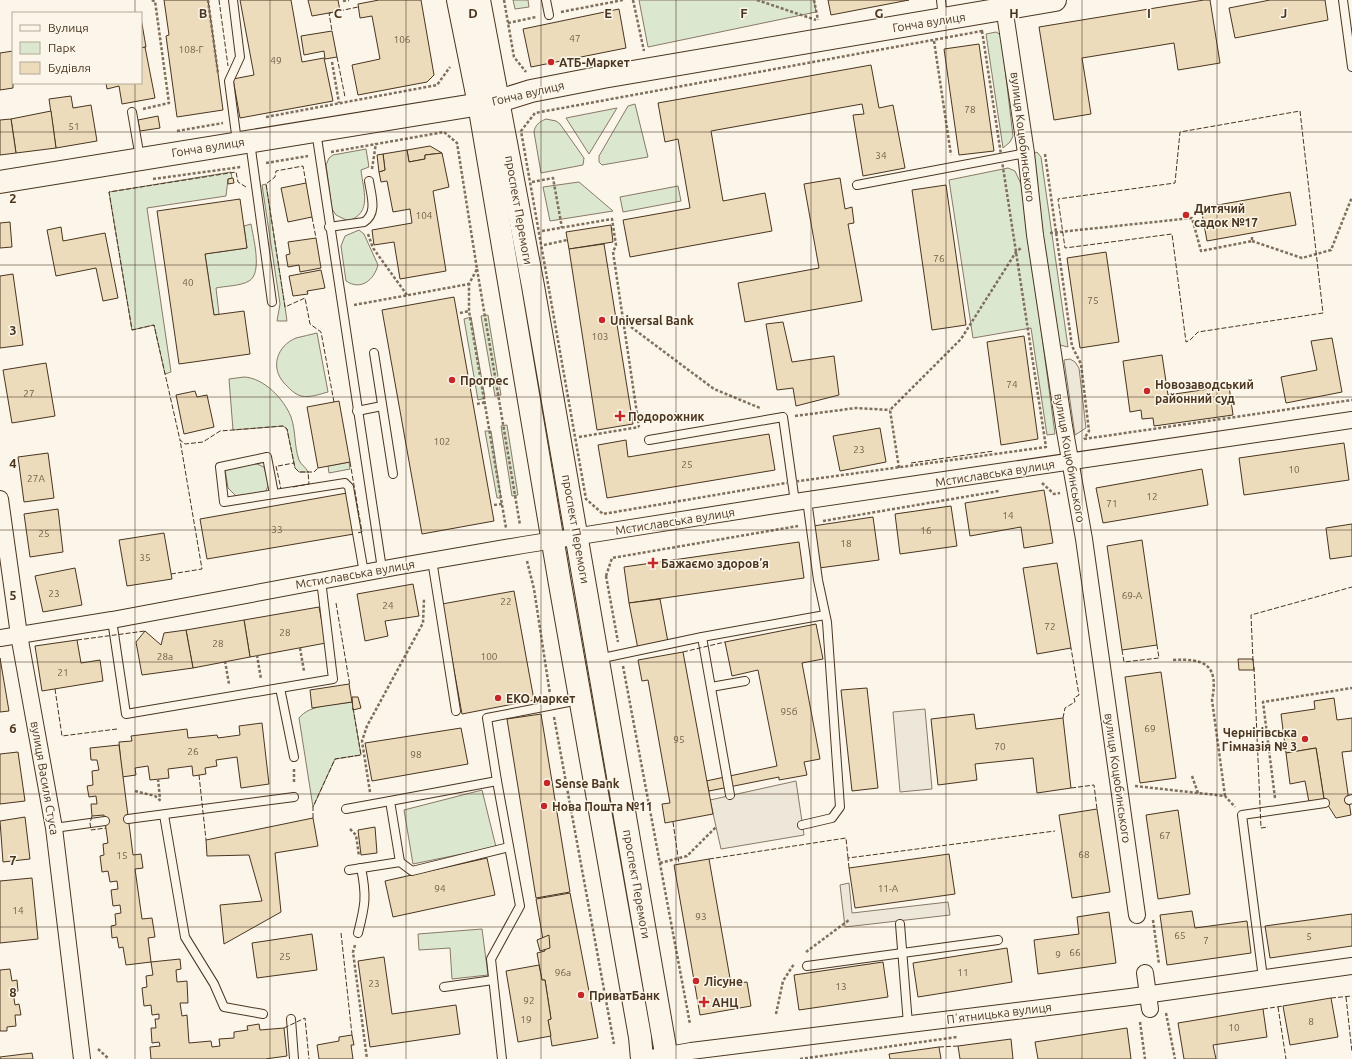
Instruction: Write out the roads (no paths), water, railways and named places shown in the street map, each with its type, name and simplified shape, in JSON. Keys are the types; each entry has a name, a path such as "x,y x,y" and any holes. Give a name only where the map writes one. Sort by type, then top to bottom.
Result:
{"main road":[{"name":"проспект Перемоги","path":"458,0 489,103 533,286 598,659 660,1058"},
{"name":"проспект Перемоги","path":"480,0 489,103 553,540 639,1029 642,1059"},
{"name":"Гонча вулиця","path":"0,182 140,158 489,103 531,91 820,30 942,10 1055,0"}],"street":[{"name":"вулиця Коцюбинського","path":"1003,4 1026,153 1035,235 1085,547 1137,915"},
{"name":"Мстиславська вулиця","path":"0,638 112,620 321,580 553,540 801,501 1352,420"},
{"name":"вулиця Василя Стуса","path":"0,499 19,635 54,828 82,1059"},
{"name":"Пʼятницька вулиця","path":"660,1058 691,1051 908,1024 1150,1007 1263,978 1352,966"},
{"path":"1145,973 1150,1007"}],"lane":[{"path":"233,0 240,57 229,81 244,142 272,302"},
{"path":"546,0 549,15"},
{"path":"1343,0 1352,67"},
{"path":"132,112 140,158"},
{"path":"316,131 341,307 382,569"},
{"path":"857,185 953,166 1001,159 1026,153"},
{"path":"329,227 364,222 372,215 369,181"},
{"path":"374,353 393,474"},
{"path":"357,411 382,406"},
{"path":"649,440 783,417 792,482 810,524 818,580 826,615 840,807 832,818 802,825"},
{"path":"274,494 267,457 220,466 224,502 345,483 349,487 364,573"},
{"path":"432,560 456,711"},
{"path":"112,620 126,714 333,679 321,580"},
{"path":"598,659 702,637 826,615"},
{"path":"702,637 730,795"},
{"path":"711,687 745,681"},
{"path":"280,688 294,757"},
{"path":"502,1059 491,959 520,906 496,781 487,718 580,700"},
{"path":"346,809 496,781"},
{"path":"128,819 294,797"},
{"path":"390,801 400,862 412,871 509,847"},
{"path":"1263,978 1242,815 1325,803"},
{"path":"164,815 185,937 214,984 224,1007 263,1014"},
{"path":"54,828 105,821"},
{"path":"349,870 400,862"},
{"path":"358,933 364,912 366,891 361,868"},
{"path":"900,924 908,1024"},
{"path":"807,966 998,940"},
{"path":"444,987 493,980"},
{"path":"291,1019 294,1059"}],"place":[{"name":"АТБ-Маркет","path":"551,62"},
{"name":"Дитячий садок №17","path":"1186,215"},
{"name":"Universal Bank","path":"602,320"},
{"name":"Прогрес","path":"452,380"},
{"name":"Новозаводський районний суд","path":"1147,391"},
{"name":"Подорожник","path":"620,416"},
{"name":"Бажаємо здоровʼя","path":"653,563"},
{"name":"ЕКО маркет","path":"498,698"},
{"name":"Чернігівська Гімназія № 3","path":"1305,739"},
{"name":"Sense Bank","path":"547,783"},
{"name":"Нова Пошта №11","path":"544,806"},
{"name":"Лісуне","path":"696,981"},
{"name":"ПриватБанк","path":"581,995"},
{"name":"АНЦ","path":"704,1002"}]}
